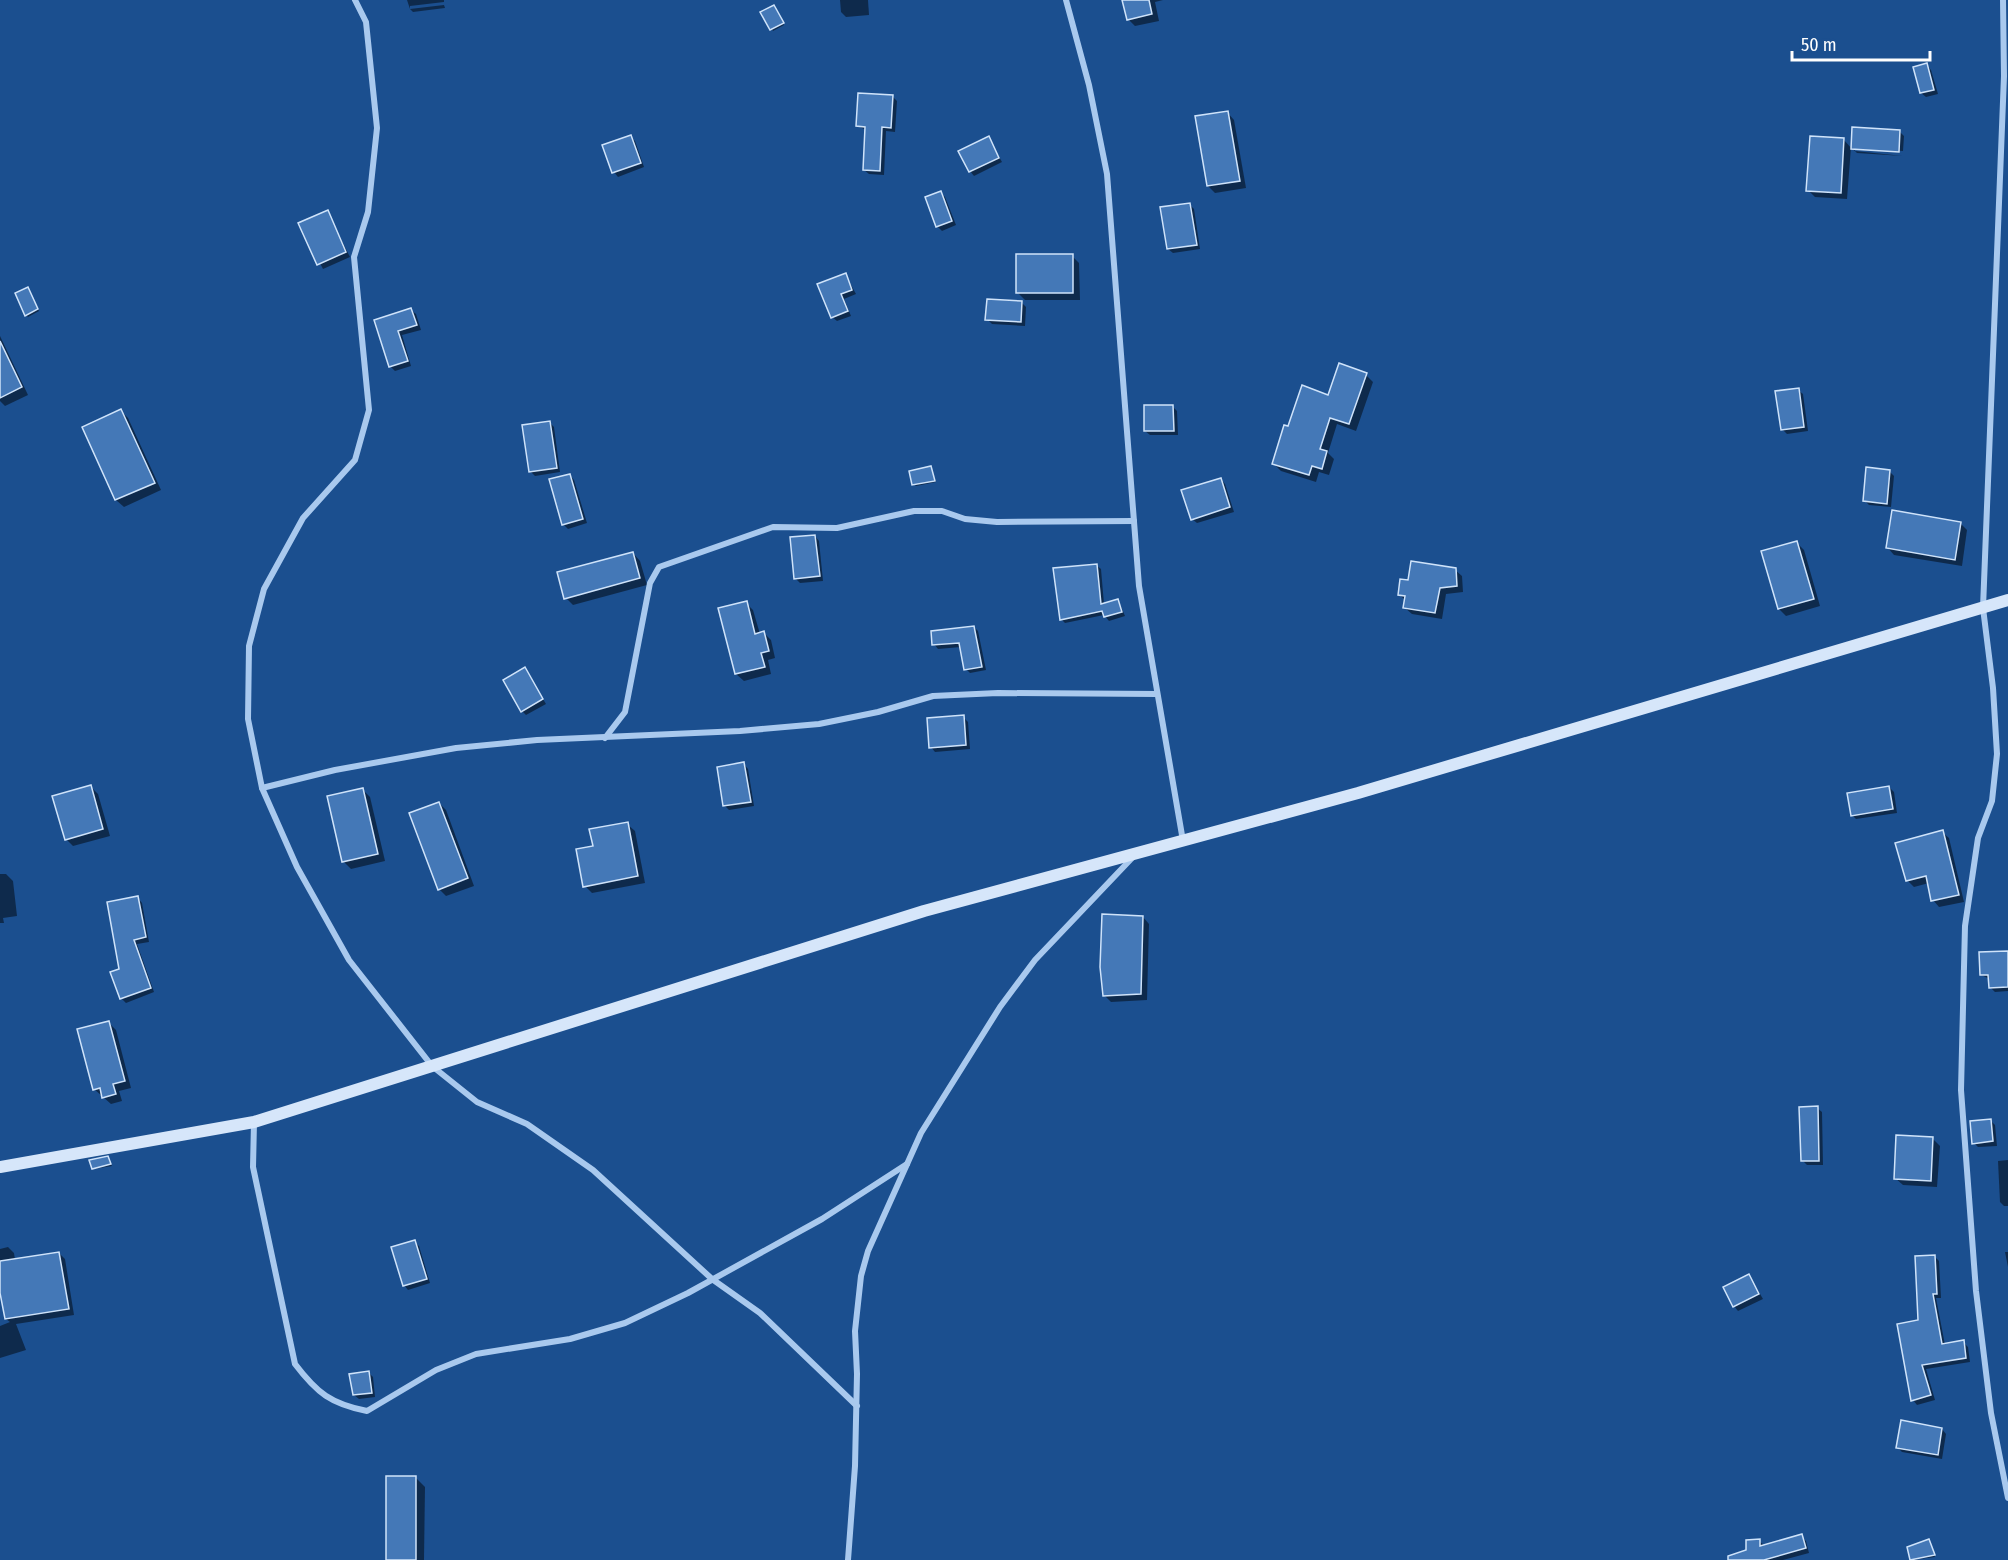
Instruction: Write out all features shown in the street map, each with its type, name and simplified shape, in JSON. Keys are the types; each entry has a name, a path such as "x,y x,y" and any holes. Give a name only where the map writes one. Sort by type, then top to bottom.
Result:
{"main road":[{"path":"0,1167 254,1122 924,911 1358,793 2008,600"}],"street":[{"path":"355,0 366,22 377,128 368,212 354,257 369,410 355,460 303,518 264,589 249,646 248,719 262,788 297,867 349,960 432,1066 477,1102 527,1124 593,1170 712,1279 759,1313 856,1406"},
{"path":"1066,0 1089,85 1107,174 1139,586 1183,841"},
{"path":"2003,0 2004,76 1983,608 1994,688 1997,754 1992,801 1978,838 1965,926 1961,1090 1978,1302 1991,1413 2008,1498"},
{"path":"605,738 624,712 650,583 659,567 682,557 773,527 837,528 914,511 942,511 965,519 997,522 1134,521"},
{"path":"262,788 335,770 456,748 537,740 740,731 819,724 878,712 933,696 998,693 1157,694"},
{"path":"848,1560 855,1466 855,1331 861,1276 868,1251 921,1133 1000,1007 1035,960 1136,854"},
{"path":"254,1122 253,1167 295,1364 314,1390 347,1407 367,1411 436,1370 476,1354 570,1339 625,1323 822,1219 907,1164"}],"building":[{"path":"1122,0 1149,0 1152,14 1127,20"},
{"path":"774,5 784,23 770,30 760,12"},
{"path":"1927,63 1934,90 1920,93 1913,67"},
{"path":"858,93 893,95 891,128 882,127 880,171 863,170 865,127 856,126"},
{"path":"1228,111 1240,181 1207,186 1195,116"},
{"path":"1852,127 1900,130 1899,152 1851,149"},
{"path":"631,135 641,163 612,173 602,145"},
{"path":"989,136 999,158 969,172 958,151"},
{"path":"1810,136 1844,138 1841,193 1806,191"},
{"path":"941,191 952,221 936,227 925,197"},
{"path":"1190,203 1197,245 1167,249 1160,207"},
{"path":"328,210 346,252 317,265 298,223"},
{"path":"1016,254 1073,254 1073,293 1016,293"},
{"path":"846,273 852,290 841,294 848,311 831,318 817,284"},
{"path":"28,287 38,309 25,316 15,293"},
{"path":"987,299 1022,301 1021,322 985,320"},
{"path":"411,308 417,325 398,331 408,361 389,367 374,320"},
{"path":"0,341 22,387 0,398"},
{"path":"1339,363 1367,373 1349,424 1330,418 1320,449 1327,451 1322,469 1312,466 1309,475 1272,464 1284,425 1288,426 1302,385 1328,395"},
{"path":"1799,388 1804,427 1781,430 1775,391"},
{"path":"1144,405 1173,405 1174,431 1144,431"},
{"path":"121,409 155,483 115,500 82,427"},
{"path":"550,421 557,468 529,472 522,425"},
{"path":"931,466 935,481 912,485 909,471"},
{"path":"1866,467 1890,470 1887,504 1863,501"},
{"path":"570,474 583,519 562,525 549,479"},
{"path":"1221,478 1230,507 1191,520 1181,490"},
{"path":"1892,510 1961,522 1955,560 1886,548"},
{"path":"815,535 820,576 794,579 790,537"},
{"path":"1797,541 1814,599 1778,609 1761,551"},
{"path":"633,552 640,578 564,599 557,572"},
{"path":"1411,561 1456,568 1457,586 1440,588 1435,613 1403,608 1405,596 1398,595 1400,579 1408,580"},
{"path":"1097,564 1101,604 1118,599 1122,612 1104,617 1102,611 1060,620 1053,568"},
{"path":"747,601 755,634 764,631 769,651 761,653 765,667 735,674 718,608"},
{"path":"974,626 982,667 964,670 959,643 932,645 931,631"},
{"path":"525,667 543,699 521,712 503,680"},
{"path":"964,715 966,745 929,748 927,718"},
{"path":"744,762 751,802 723,806 717,767"},
{"path":"91,785 103,829 65,840 52,796"},
{"path":"1889,786 1893,809 1851,816 1847,793"},
{"path":"363,788 378,854 342,862 327,796"},
{"path":"439,802 468,878 438,890 409,813"},
{"path":"628,822 638,876 583,887 576,849 593,846 589,829"},
{"path":"1943,830 1959,895 1931,901 1926,876 1906,881 1895,843"},
{"path":"138,896 146,937 134,940 151,988 120,999 110,972 119,969 107,902"},
{"path":"1102,914 1143,916 1141,994 1103,996 1100,967"},
{"path":"2008,951 2008,987 1989,988 1988,975 1980,975 1979,952"},
{"path":"109,1021 125,1081 113,1084 116,1094 102,1098 100,1088 93,1090 77,1029"},
{"path":"1818,1106 1819,1161 1801,1161 1799,1107"},
{"path":"1991,1119 1993,1141 1972,1144 1970,1121"},
{"path":"1896,1135 1933,1137 1931,1181 1894,1179"},
{"path":"108,1156 111,1164 92,1169 89,1160"},
{"path":"415,1240 427,1279 403,1286 391,1247"},
{"path":"59,1252 69,1309 5,1319 0,1293 0,1261"},
{"path":"1935,1255 1937,1294 1933,1294 1942,1344 1964,1340 1966,1358 1922,1365 1931,1395 1911,1401 1897,1324 1918,1320 1915,1256"},
{"path":"1749,1274 1759,1294 1733,1307 1723,1287"},
{"path":"369,1371 372,1393 353,1395 349,1374"},
{"path":"1901,1420 1942,1428 1938,1455 1896,1448"},
{"path":"386,1476 416,1476 416,1560 386,1560"},
{"path":"1802,1534 1806,1548 1764,1560 1728,1560 1728,1556 1746,1550 1746,1540 1760,1539 1760,1546"},
{"path":"1929,1539 1935,1555 1910,1560 1907,1547"}]}
